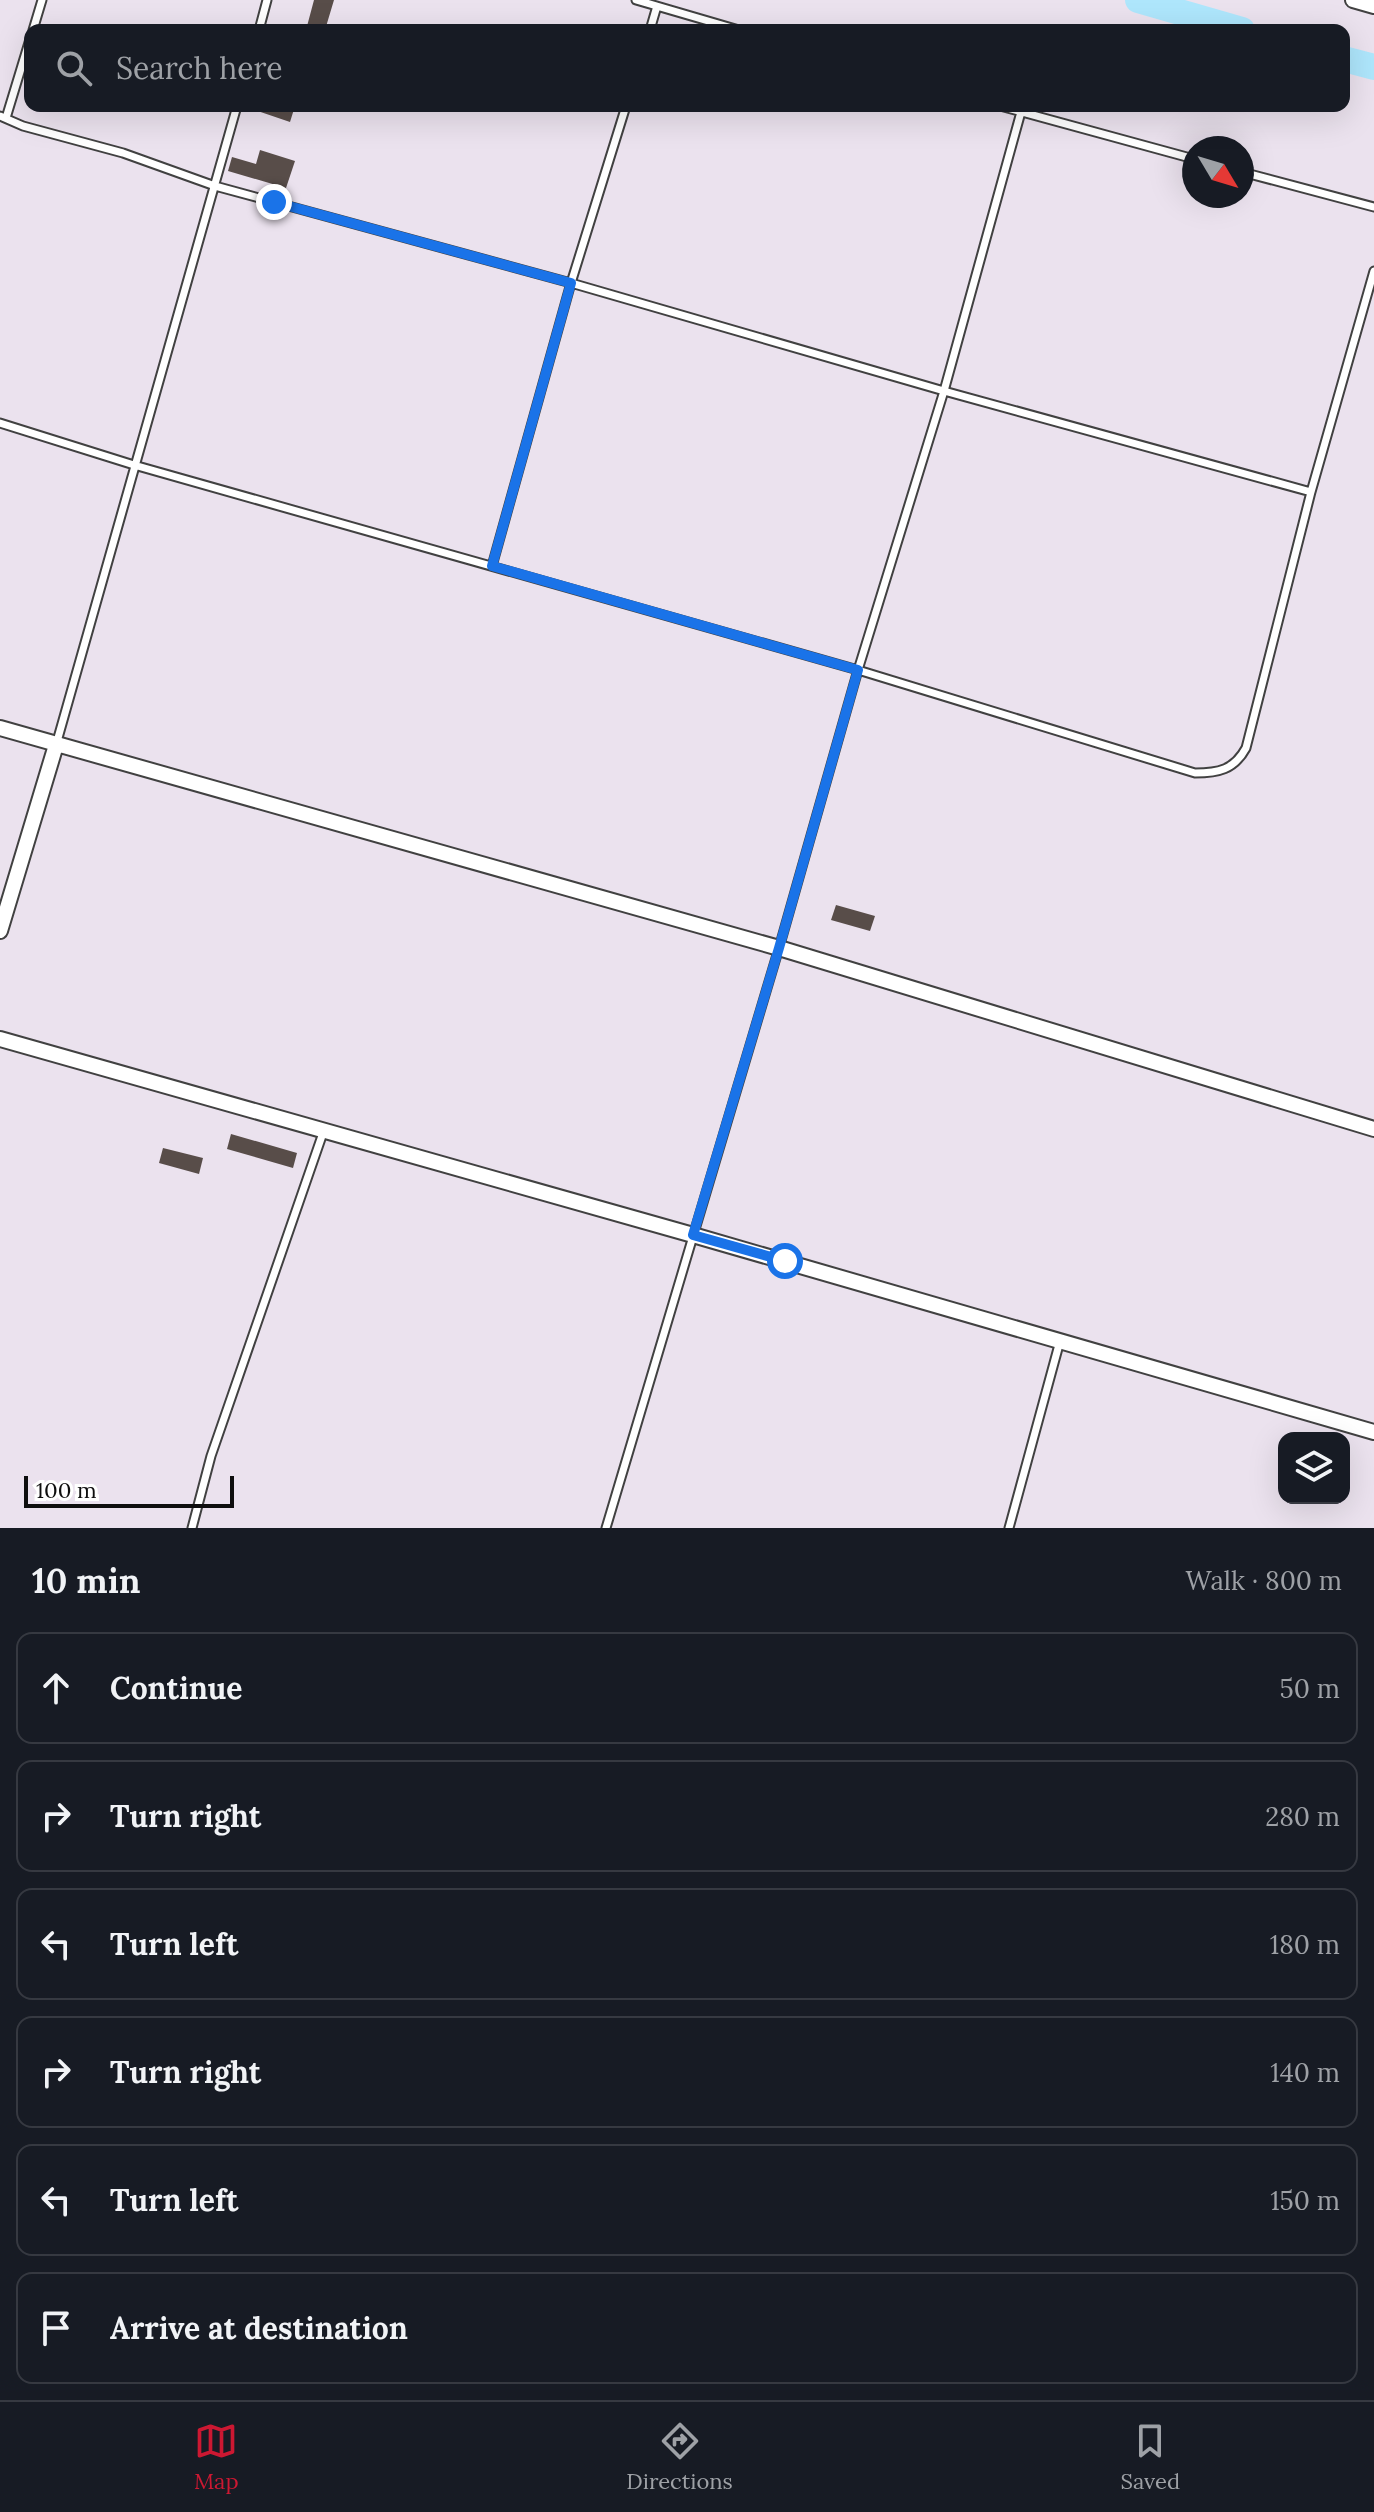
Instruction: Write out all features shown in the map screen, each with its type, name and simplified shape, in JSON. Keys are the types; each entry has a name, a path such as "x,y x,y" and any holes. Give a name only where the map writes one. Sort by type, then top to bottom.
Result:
{"street":[{"path":"1353,0 1374,6"},
{"path":"0,728 779,948 1374,1129"},
{"path":"0,931 56,745"},
{"path":"0,1039 1374,1432"}],"lane":[{"path":"35,24 42,0"},
{"path":"261,24 267,0"},
{"path":"636,0 718,24"},
{"path":"652,24 657,6"},
{"path":"24,56 3,117 23,126 123,153 215,186 1311,492"},
{"path":"56,745 235,112"},
{"path":"492,566 571,283 624,112"},
{"path":"606,1528 779,948 858,670 944,391 1021,112 1182,156"},
{"path":"1254,175 1374,207"},
{"path":"0,423 134,465 858,670 1195,773 1218,773 1238,761 1246,748 1311,492 1374,271"},
{"path":"192,1528 211,1456 324,1130"},
{"path":"1009,1528 1060,1341"}],"shaded area":[{"path":"0,0 1374,0 1374,1528 0,1528"}],"building":[{"path":"314,0 334,0 327,24 308,24"},
{"path":"261,112 293,112 290,122"},
{"path":"260,150 295,161 286,188 228,171 232,157 256,164"},
{"path":"836,905 875,916 870,931 831,920"},
{"path":"231,1134 297,1153 293,1168 227,1149"},
{"path":"163,1148 203,1158 199,1174 159,1163"}],"waterway":[{"path":"1138,0 1221,24"},
{"path":"1350,61 1374,67"}],"route":[{"path":"274,202 571,283 492,566 858,670 693,1235 785,1261"}]}
